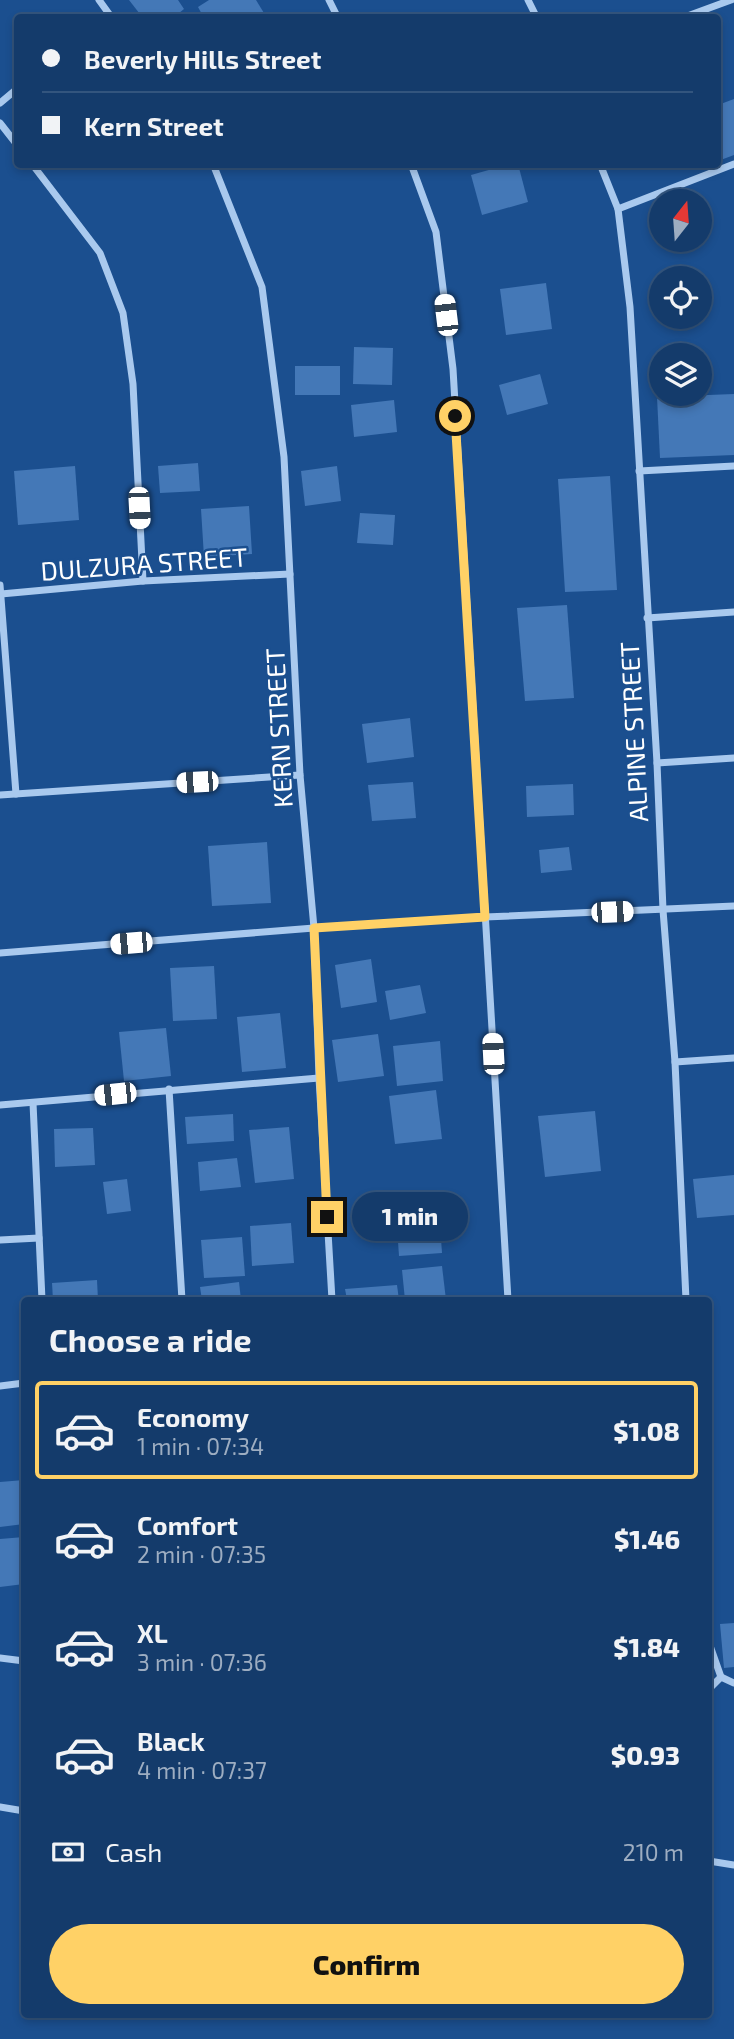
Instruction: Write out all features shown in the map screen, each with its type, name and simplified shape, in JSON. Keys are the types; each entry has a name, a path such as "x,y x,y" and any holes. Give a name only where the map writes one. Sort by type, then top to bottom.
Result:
{"street":[{"path":"693,14 731,0"},
{"path":"0,103 14,91"},
{"path":"0,123 14,141"},
{"path":"618,209 734,163"},
{"path":"35,168 100,253 123,313 133,384 143,581"},
{"name":"KERN STREET","path":"215,168 262,287 285,457 300,775 314,928 319,1077 332,1297"},
{"path":"412,168 436,232 453,369 508,1297"},
{"name":"ALPINE STREET","path":"602,168 618,209 630,307 663,911 675,1062 686,1297"},
{"path":"639,471 734,466"},
{"name":"DULZURA STREET","path":"1,594 143,581 290,574"},
{"path":"0,586 16,794"},
{"path":"647,618 734,612"},
{"path":"657,763 734,758"},
{"path":"0,795 300,775"},
{"path":"0,953 485,917 734,906"},
{"path":"675,1062 734,1058"},
{"path":"0,1105 319,1077"},
{"path":"169,1089 182,1297"},
{"path":"33,1103 42,1297"},
{"path":"0,1240 39,1238"},
{"path":"0,1385 21,1383"},
{"path":"712,1652 721,1677 734,1684"},
{"path":"0,1658 21,1661"},
{"path":"712,1686 721,1677"},
{"path":"0,1807 21,1810"},
{"path":"712,1861 734,1865"}],"building":[{"path":"129,0 178,0 184,9 178,14 140,14"},
{"path":"209,0 256,0 265,14 202,14 198,7"},
{"path":"734,99 734,155 721,160 721,104"},
{"path":"496,168 519,168 528,202 482,215 471,175"},
{"path":"546,283 552,329 506,335 500,289"},
{"path":"354,347 393,348 392,385 353,384"},
{"path":"295,366 340,366 340,395 295,395"},
{"path":"540,374 548,404 507,415 499,385"},
{"path":"734,394 734,455 660,458 657,406 712,406 712,395"},
{"path":"394,400 397,432 354,437 351,405"},
{"path":"198,463 200,491 160,493 158,466"},
{"path":"75,466 79,520 18,525 14,471"},
{"path":"337,466 341,501 305,506 301,471"},
{"path":"610,476 617,590 565,592 558,479"},
{"path":"249,506 252,554 204,557 201,509"},
{"path":"360,513 395,515 393,545 357,543"},
{"path":"567,605 574,698 525,701 517,608"},
{"path":"410,718 414,757 367,763 362,724"},
{"path":"413,782 416,818 372,821 368,785"},
{"path":"573,784 574,815 527,817 526,786"},
{"path":"267,842 271,903 212,906 208,846"},
{"path":"569,847 572,870 541,873 539,850"},
{"path":"371,959 377,1002 341,1008 335,965"},
{"path":"214,966 217,1019 173,1021 170,968"},
{"path":"420,985 426,1013 390,1020 385,991"},
{"path":"280,1013 286,1068 242,1072 237,1017"},
{"path":"166,1028 171,1076 124,1081 119,1032"},
{"path":"378,1034 384,1076 338,1082 332,1040"},
{"path":"440,1041 443,1081 397,1086 393,1046"},
{"path":"436,1090 442,1139 395,1144 389,1096"},
{"path":"595,1111 601,1171 545,1177 538,1116"},
{"path":"233,1114 234,1141 187,1144 185,1117"},
{"path":"289,1127 294,1179 255,1183 249,1130"},
{"path":"93,1128 95,1165 55,1167 54,1129"},
{"path":"237,1158 241,1187 200,1191 198,1162"},
{"path":"734,1175 734,1215 697,1218 693,1179"},
{"path":"127,1179 131,1211 107,1214 103,1182"},
{"path":"439,1210 442,1253 399,1256 396,1213"},
{"path":"291,1223 294,1263 252,1266 250,1226"},
{"path":"242,1237 245,1276 204,1278 201,1240"},
{"path":"442,1266 446,1297 405,1297 402,1270"},
{"path":"97,1280 98,1297 53,1297 52,1283"},
{"path":"239,1282 241,1297 202,1297 200,1287"},
{"path":"397,1285 399,1297 346,1297 345,1289"},
{"path":"21,1480 21,1524 0,1527 0,1482"},
{"path":"21,1537 21,1584 0,1587 0,1539"},
{"path":"734,1623 734,1667 724,1668 720,1624"}],"route":[{"path":"327,1217 314,928 485,917 455,416"}]}
